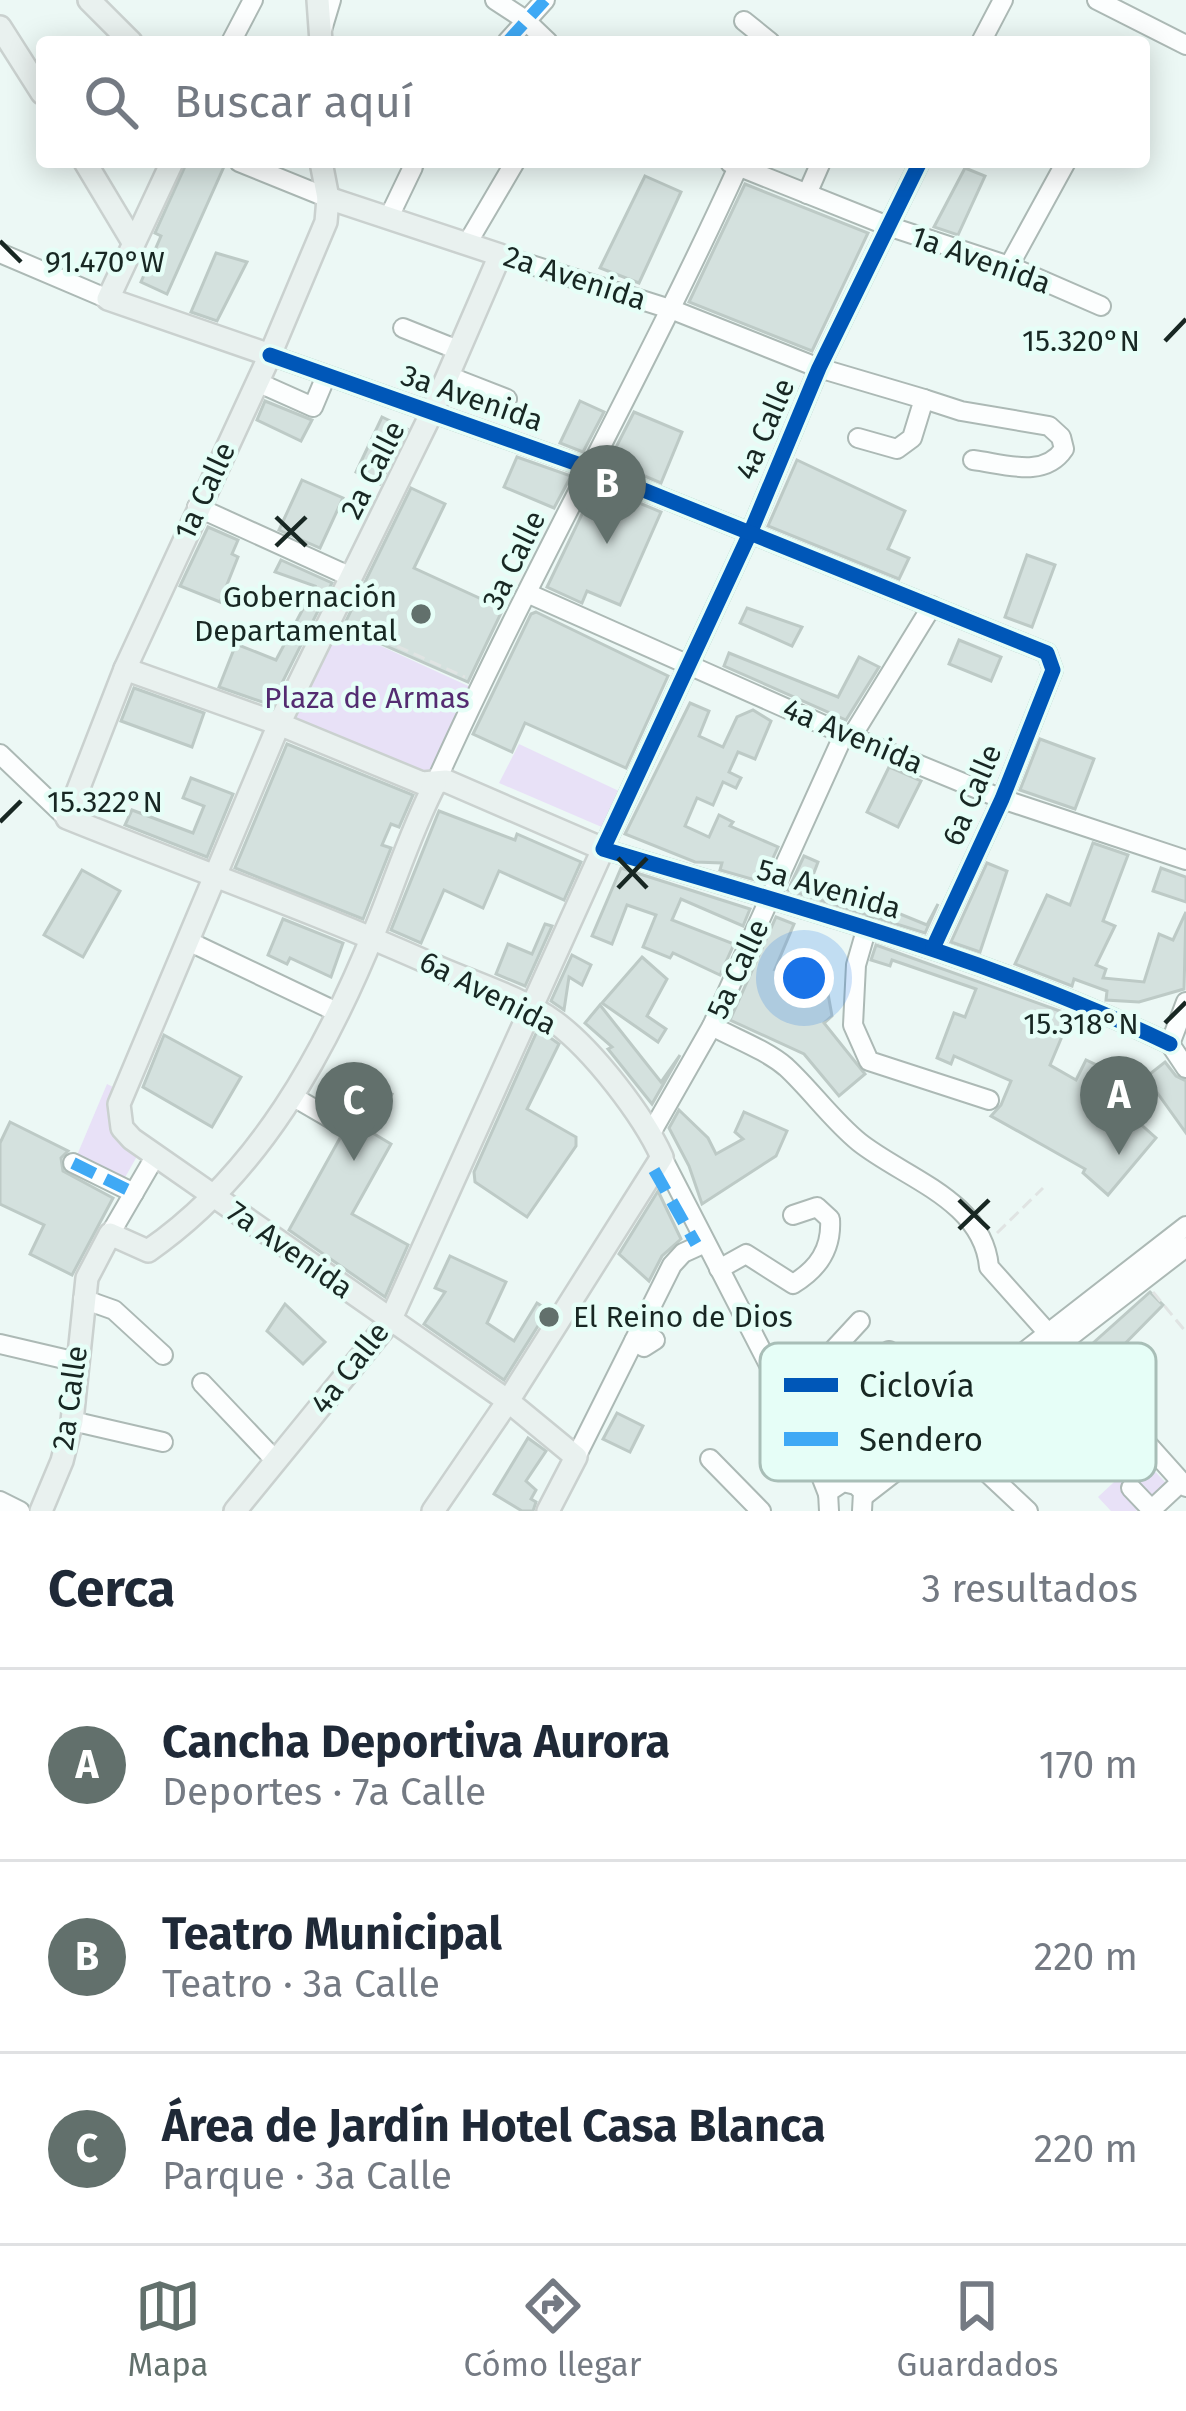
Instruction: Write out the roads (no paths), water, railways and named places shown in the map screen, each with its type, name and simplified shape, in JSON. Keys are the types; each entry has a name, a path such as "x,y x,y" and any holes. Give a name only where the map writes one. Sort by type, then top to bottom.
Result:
{"main road":[{"path":"89,0 124,36"},
{"path":"318,0 321,36"},
{"path":"0,27 36,84"},
{"path":"90,168 133,242"},
{"path":"108,299 169,168"},
{"name":"1a Calle","path":"67,818 124,669 270,355 326,222 328,198 322,168"},
{"name":"2a Avenida","path":"328,198 500,255"},
{"name":"2a Calle","path":"122,1128 119,1104 279,724 432,412 500,255"},
{"name":"3a Avenida","path":"108,299 270,355"},
{"name":"5a Avenida","path":"124,669 279,724 422,783 446,781 603,849"},
{"name":"3a Calle","path":"110,1234 151,1254 216,1198 254,1155 337,1012 435,784"},
{"name":"6a Avenida","path":"67,818 373,937 556,1023 651,1133 658,1164"},
{"name":"4a Calle","path":"235,1511 389,1321 603,849"},
{"name":"7a Avenida","path":"122,1128 508,1401 576,1456"},
{"path":"433,1511 658,1164"},
{"name":"2a Calle","path":"41,1511 72,1421 87,1278 110,1234"},
{"path":"548,1511 576,1456"}],"street":[{"path":"234,36 253,0"},
{"path":"322,36 332,0"},
{"path":"496,0 542,36"},
{"path":"511,36 545,0"},
{"path":"984,36 1003,0"},
{"path":"1097,0 1132,8 1186,45"},
{"path":"744,21 763,36"},
{"path":"254,168 328,198"},
{"path":"389,217 412,168"},
{"path":"468,242 511,168"},
{"name":"3a Calle","path":"435,784 589,468 673,310 730,168"},
{"name":"1a Avenida","path":"742,168 888,226 1009,266 1101,306"},
{"path":"807,194 818,168"},
{"name":"4a Calle","path":"603,849 751,531 819,368 917,168"},
{"path":"1009,266 1063,168"},
{"name":"3a Avenida","path":"0,254 108,299"},
{"name":"2a Avenida","path":"500,255 673,310 819,368 961,411 1049,426 1064,448 1056,461 1040,468 973,460"},
{"path":"403,328 458,350"},
{"name":"3a Avenida","path":"270,355 751,531 1047,653 1053,660"},
{"path":"257,382 313,406 326,376"},
{"path":"448,376 507,399"},
{"path":"858,438 897,449 912,438 925,399"},
{"path":"197,507 350,576"},
{"name":"4a Avenida","path":"527,593 1002,799 1186,860"},
{"name":"5a Calle","path":"651,1133 712,1026 848,735 932,606"},
{"name":"6a Calle","path":"932,948 1002,799 1053,660"},
{"name":"6a Avenida","path":"0,754 67,818"},
{"name":"5a Avenida","path":"603,849 932,948 1096,1008 1170,1044"},
{"path":"868,927 856,965 853,1025 869,1061 989,1100"},
{"path":"188,941 337,1012"},
{"path":"1186,1003 1170,1044 1186,1068"},
{"path":"712,1026 782,1064 858,1142 934,1189 970,1220 987,1243 989,1267 1059,1343"},
{"path":"292,1096 334,1121"},
{"name":"2a Calle","path":"110,1234 156,1155"},
{"path":"74,1163 134,1192"},
{"name":"6a Avenida","path":"658,1164 760,1348"},
{"path":"718,1269 746,1254 794,1284 812,1273 827,1250 830,1219 817,1207 793,1215"},
{"path":"1047,1343 1186,1226"},
{"path":"576,1456 672,1265 700,1244"},
{"path":"1049,1343 1186,1247"},
{"path":"82,1299 114,1310 163,1354"},
{"path":"840,1343 860,1321"},
{"path":"0,1344 77,1362"},
{"path":"202,1383 276,1461"},
{"path":"72,1421 163,1442"},
{"path":"1131,1488 1151,1510 1183,1484 1156,1453"},
{"path":"710,1459 760,1511"},
{"path":"863,1501 886,1481"},
{"path":"863,1501 887,1481"},
{"path":"996,1481 1028,1511"},
{"path":"827,1506 839,1483 863,1501"},
{"path":"0,1501 20,1511"}],"place":[{"name":"Teatro Municipal","path":"607,544"},
{"name":"Gobernación Departamental","path":"421,614"},
{"name":"Cancha Deportiva Aurora","path":"1119,1155"},
{"name":"Área de Jardín Hotel Casa Blanca","path":"354,1161"},
{"name":"El Reino de Dios","path":"549,1317"}],"park label":[{"name":"Plaza de Armas","path":"367,698"}]}
